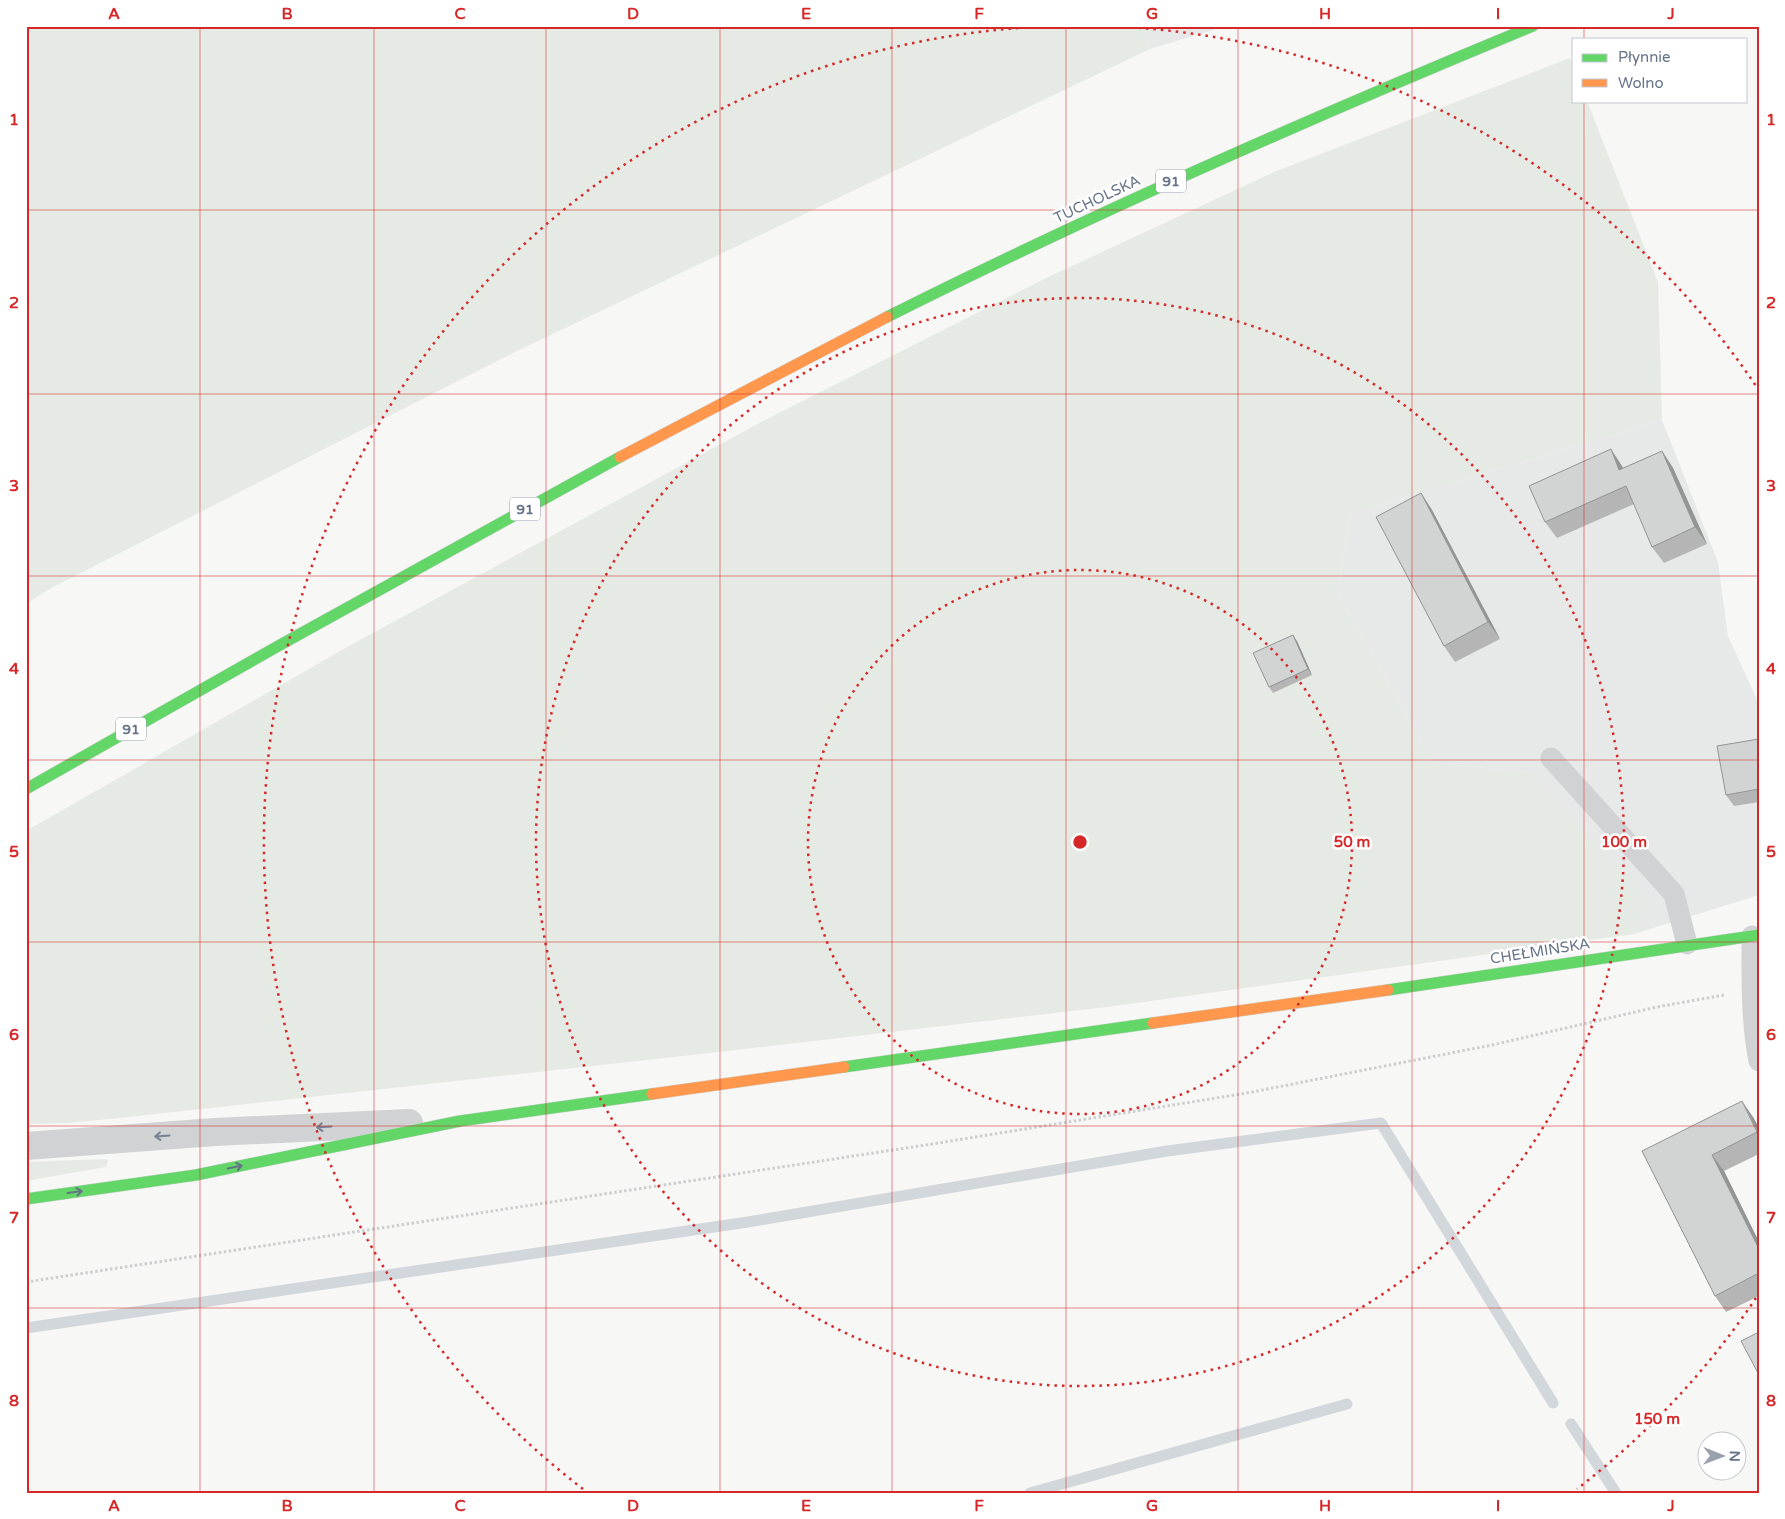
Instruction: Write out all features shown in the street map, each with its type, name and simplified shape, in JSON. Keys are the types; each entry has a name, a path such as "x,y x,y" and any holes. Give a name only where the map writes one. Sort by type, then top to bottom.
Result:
{"street":[{"name":"TUCHOLSKA","path":"26,789 533,504 817,354 999,262 1252,144 1533,26"},
{"name":"CHEŁMIŃSKA","path":"26,1199 196,1175 460,1121 1325,999 1755,935"},
{"path":"26,1146 215,1132 460,1121"}],"lane":[{"path":"1551,758 1674,894 1686,944"},
{"path":"1755,935 1752,990 1755,1042 1759,1061"}],"path":[{"path":"26,1282 917,1146 1247,1093 1492,1045 1657,1007 1752,990"}],"shaded area":[{"path":"26,26 1144,26 1150,49 515,352 51,588 26,604"},
{"path":"1144,26 1226,26 1150,49"},
{"path":"1570,58 1572,63 1572,102 1587,102 1658,282 1662,420 1350,514 1338,593 1433,762 1529,773 1649,900 1634,934 1107,1007 119,1118 68,1123 26,1124 26,831 349,646 765,420 1042,280 1274,172"},
{"path":"1662,420 1718,562 1728,636 1759,704 1759,895 1634,934 1648,900 1529,773 1433,762 1338,593 1350,514"},
{"path":"108,1160 106,1167 26,1181 26,1162"}],"building":[{"path":"1611,449 1619,470 1662,451 1695,527 1652,547 1626,486 1545,522 1529,486"},
{"path":"1421,493 1488,622 1444,646 1376,517"},
{"path":"1293,635 1308,669 1269,687 1253,653"},
{"path":"1759,739 1759,789 1726,795 1717,746"},
{"path":"1742,1101 1757,1132 1712,1155 1759,1249 1759,1273 1715,1296 1642,1151"},
{"path":"1759,1332 1759,1375 1741,1341"}],"waterway":[{"path":"26,1328 748,1222 1167,1151 1381,1123 1553,1403"},
{"path":"1030,1493 1347,1404"},
{"path":"1571,1424 1616,1493"}],"traffic: fast":[{"path":"887,317 1046,239 1127,202 1370,95 1533,26"},
{"path":"26,789 280,645 620,457"},
{"path":"1388,990 1759,935"},
{"path":"844,1067 1153,1023"},
{"path":"26,1199 196,1175 460,1121 652,1094"}],"traffic: slow":[{"path":"620,457 887,317"},
{"path":"1153,1023 1388,990"},
{"path":"652,1094 844,1067"}]}
